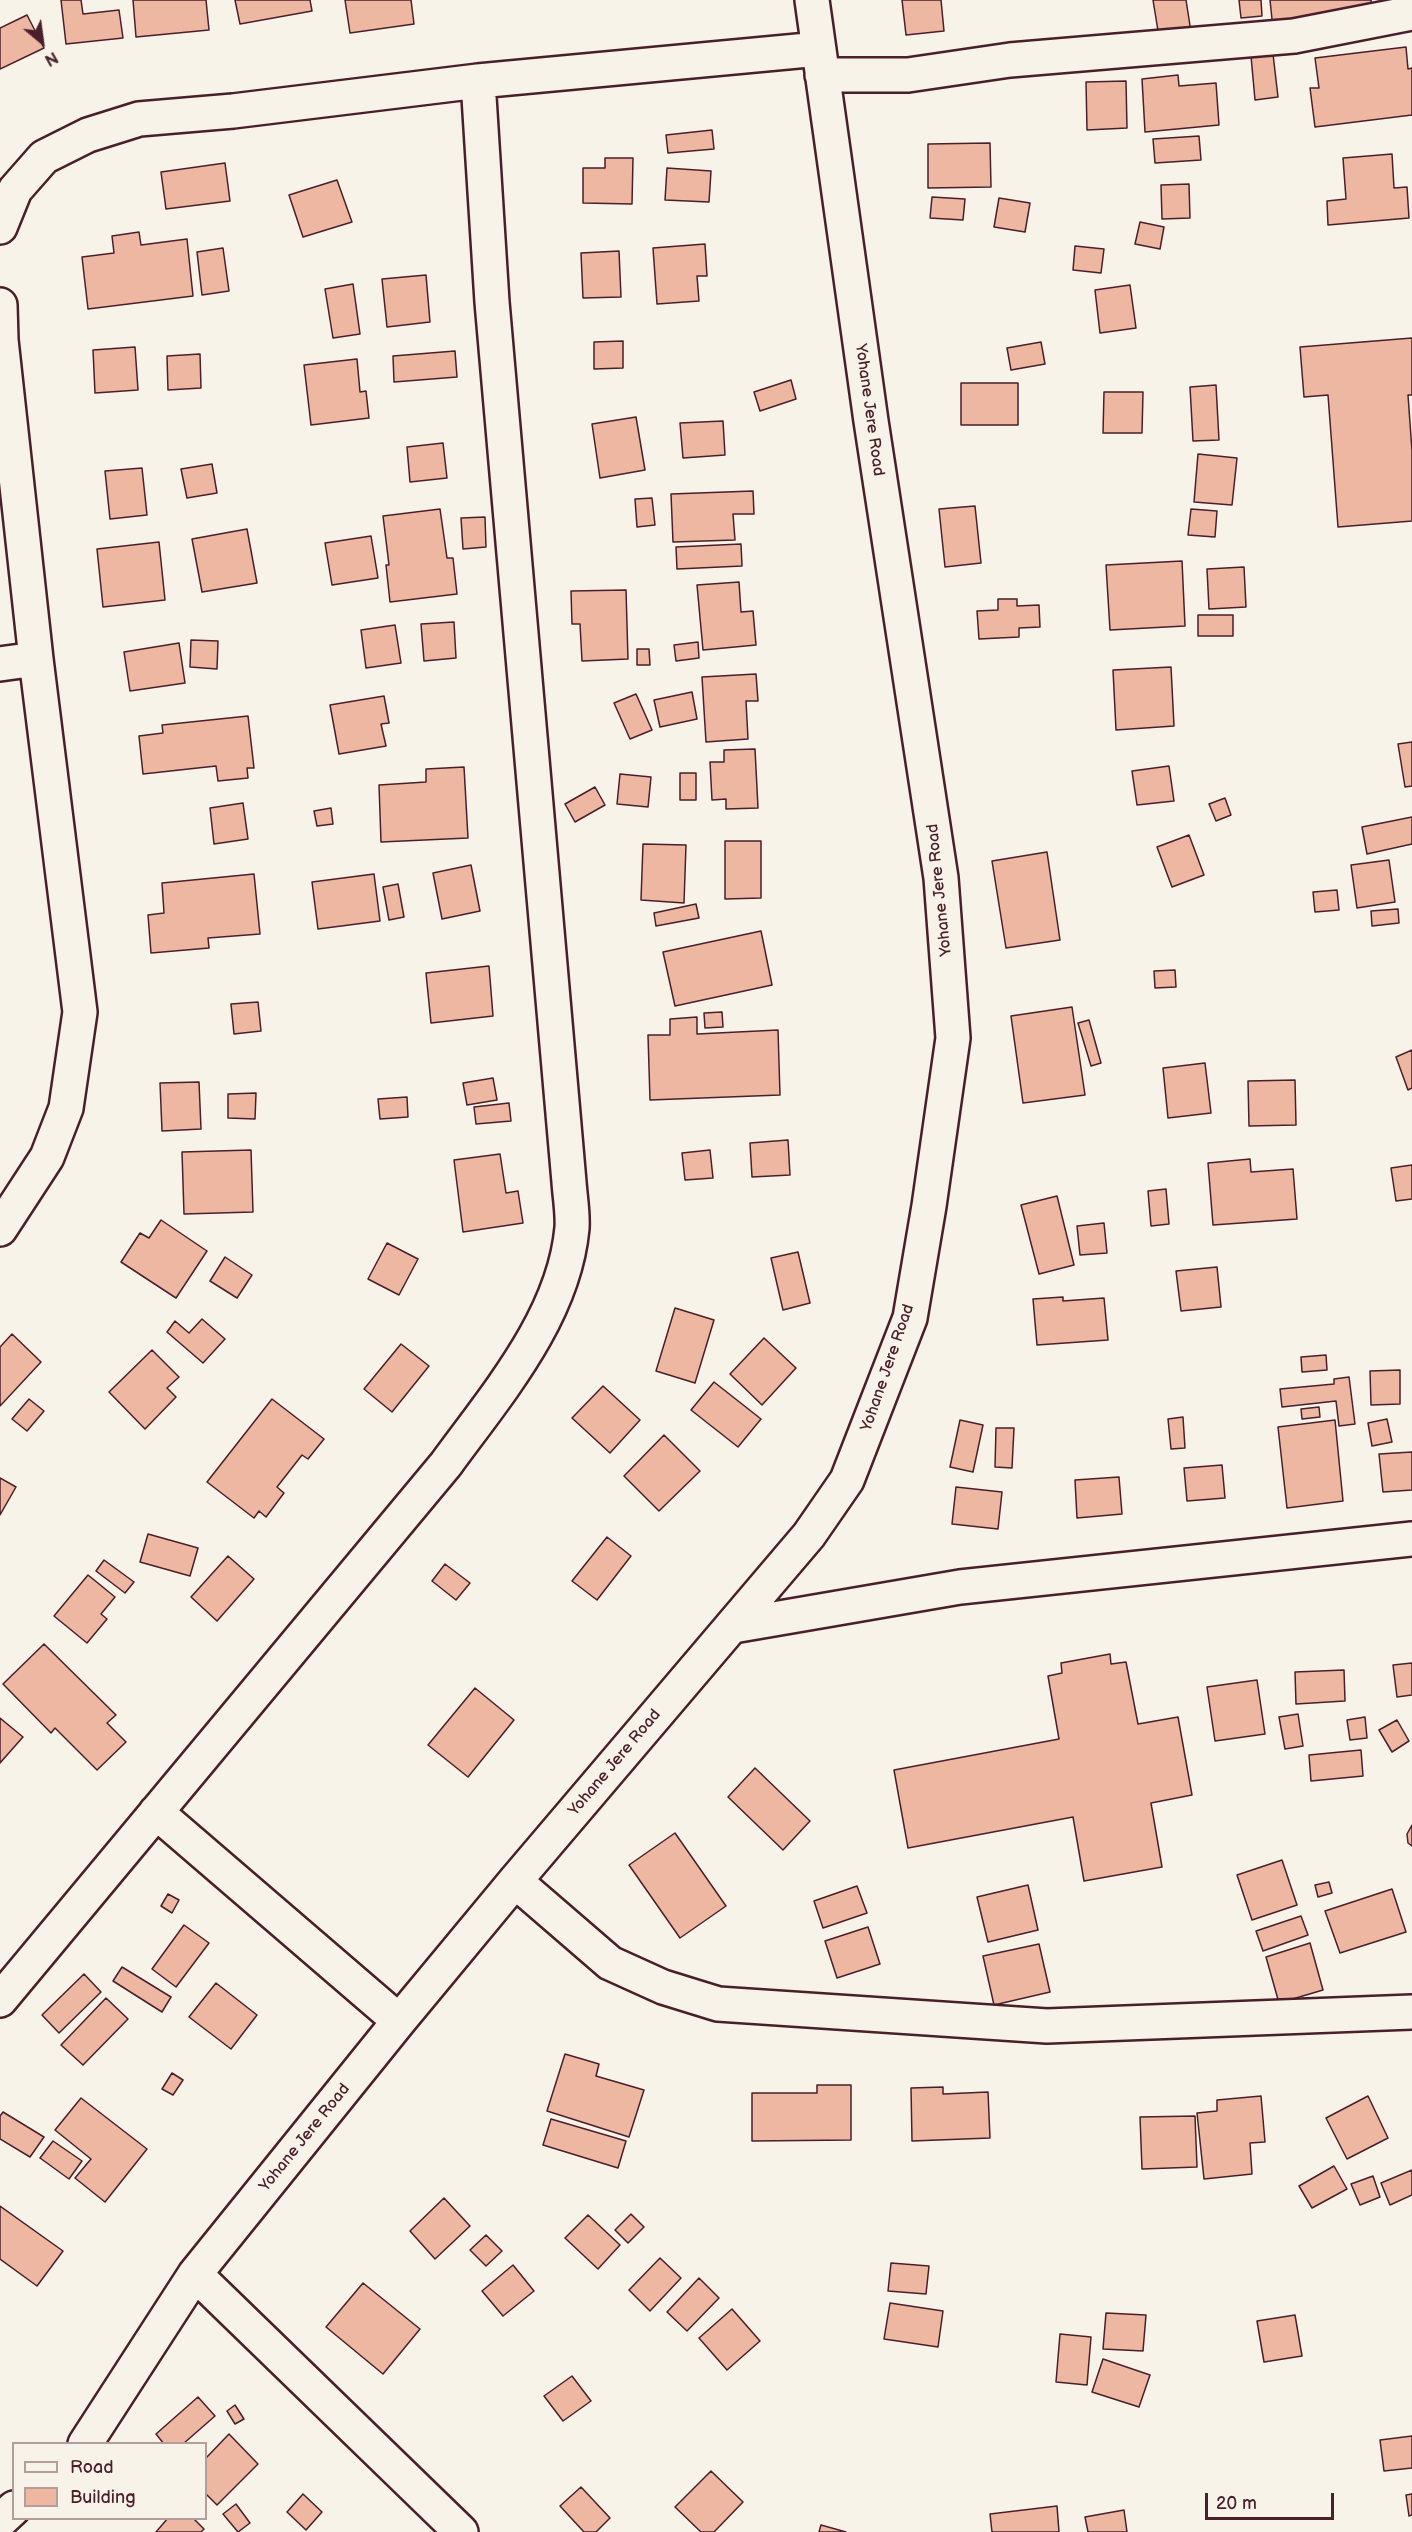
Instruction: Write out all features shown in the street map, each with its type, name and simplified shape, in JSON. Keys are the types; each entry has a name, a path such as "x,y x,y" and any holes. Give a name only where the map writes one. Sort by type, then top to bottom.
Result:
{"street":[{"name":"Yohane Jere Road","path":"86,2442 195,2274 399,2020 809,1535 847,1480 910,1318 953,1038 941,878 871,421 812,0"},
{"path":"0,227 15,190 44,158 88,135 139,119 233,111 478,81 820,62 908,75 1011,60 1294,36 1412,13"},
{"path":"0,2000 446,1464 502,1386 538,1330 562,1278 572,1227 569,1182 492,302 478,81"},
{"path":"0,305 1,340 36,659 80,1012 66,1108 47,1157 0,1229"},
{"path":"0,664 36,659"},
{"path":"733,1626 960,1587 1412,1539"},
{"path":"156,1812 399,2020"},
{"path":"515,1881 610,1963 663,1987 718,2004 1047,2026 1412,2012"},
{"path":"195,2274 461,2532"},
{"path":"0,2521 12,2510"}],"building":[{"path":"61,0 81,0 83,14 119,10 123,38 66,44"},
{"path":"133,0 206,0 209,30 136,37"},
{"path":"235,0 310,0 312,11 240,24"},
{"path":"345,0 411,0 414,24 350,33"},
{"path":"902,0 941,0 944,31 906,35"},
{"path":"1153,0 1186,0 1191,32 1159,37"},
{"path":"1239,0 1261,0 1262,16 1241,18"},
{"path":"1270,0 1371,0 1373,17 1273,29"},
{"path":"27,15 44,48 0,69 0,28"},
{"path":"1406,47 1408,69 1412,68 1412,115 1315,127 1310,88 1319,88 1315,58"},
{"path":"1273,54 1278,97 1255,100 1251,56"},
{"path":"1178,75 1179,86 1216,83 1219,125 1145,132 1142,79"},
{"path":"1126,81 1127,128 1087,130 1086,82"},
{"path":"712,130 714,149 668,153 666,135"},
{"path":"1199,136 1201,160 1155,163 1153,139"},
{"path":"990,143 991,187 928,188 928,144"},
{"path":"1392,154 1394,188 1407,187 1409,218 1328,225 1327,201 1346,199 1343,158"},
{"path":"605,158 633,158 632,204 583,203 583,168 605,168"},
{"path":"225,163 230,201 166,209 161,172"},
{"path":"667,168 711,171 709,202 665,200"},
{"path":"337,180 352,222 303,237 289,195"},
{"path":"1189,184 1190,218 1162,219 1161,185"},
{"path":"932,197 965,199 963,220 930,218"},
{"path":"999,198 1030,203 1025,232 994,227"},
{"path":"1140,222 1164,227 1160,249 1135,244"},
{"path":"139,232 141,245 187,239 193,296 88,309 82,257 114,253 112,236"},
{"path":"705,244 707,276 697,276 699,301 657,304 653,248"},
{"path":"1075,246 1104,249 1101,273 1073,270"},
{"path":"223,248 229,291 202,295 197,252"},
{"path":"619,251 621,297 583,298 581,253"},
{"path":"426,275 430,322 387,327 382,279"},
{"path":"353,284 360,334 333,338 325,289"},
{"path":"1130,285 1136,328 1100,333 1095,290"},
{"path":"1412,338 1412,395 1408,395 1412,451 1412,521 1338,527 1328,395 1304,397 1300,347"},
{"path":"623,341 623,368 594,369 594,342"},
{"path":"1041,342 1045,364 1011,370 1007,348"},
{"path":"135,347 138,390 95,393 93,350"},
{"path":"455,351 457,377 394,382 393,356"},
{"path":"200,354 201,388 168,390 167,356"},
{"path":"357,359 360,392 366,391 369,418 311,425 304,365"},
{"path":"791,380 796,399 760,411 754,392"},
{"path":"961,383 1018,383 1018,425 961,425"},
{"path":"1216,385 1219,440 1193,441 1190,387"},
{"path":"1104,392 1143,392 1142,433 1103,433"},
{"path":"636,417 645,470 600,478 592,424"},
{"path":"723,421 725,455 683,458 680,423"},
{"path":"443,443 447,478 410,482 407,447"},
{"path":"1198,454 1237,458 1232,505 1194,502"},
{"path":"212,464 217,493 187,498 181,469"},
{"path":"142,468 147,515 110,519 105,471"},
{"path":"753,491 754,514 733,514 735,540 673,542 671,494"},
{"path":"652,498 655,525 637,527 635,499"},
{"path":"975,506 981,563 945,567 939,509"},
{"path":"440,509 447,558 453,558 457,594 390,602 386,565 389,565 383,516"},
{"path":"1191,509 1217,511 1215,537 1188,535"},
{"path":"485,517 486,547 463,549 461,518"},
{"path":"247,529 257,583 202,592 192,539"},
{"path":"371,536 378,578 332,585 325,543"},
{"path":"159,542 165,600 103,607 97,549"},
{"path":"741,544 742,566 677,569 676,547"},
{"path":"1182,561 1185,626 1110,630 1106,565"},
{"path":"1244,567 1246,607 1209,609 1207,569"},
{"path":"739,582 741,612 753,611 756,645 703,650 697,585"},
{"path":"626,590 628,659 582,661 580,624 572,624 571,591"},
{"path":"998,599 1017,599 1017,606 1039,605 1040,627 1019,628 1019,637 979,639 977,611 998,610"},
{"path":"1198,615 1233,615 1233,636 1198,636"},
{"path":"454,622 456,658 424,661 421,624"},
{"path":"395,625 401,663 366,668 361,630"},
{"path":"191,640 218,641 217,669 190,667"},
{"path":"698,642 699,658 676,661 674,645"},
{"path":"179,643 185,683 130,691 124,652"},
{"path":"637,649 649,649 650,665 637,665"},
{"path":"1171,667 1174,726 1116,730 1113,670"},
{"path":"756,674 758,701 746,701 748,739 706,742 702,677"},
{"path":"692,692 697,719 660,727 654,700"},
{"path":"636,694 652,730 630,739 614,703"},
{"path":"384,696 389,723 381,724 386,746 339,754 330,705"},
{"path":"248,716 254,768 247,768 248,778 218,781 216,766 143,774 139,736 163,733 162,725"},
{"path":"1412,742 1412,786 1405,787 1398,744"},
{"path":"755,749 758,808 726,809 726,799 712,800 710,762 724,762 724,750"},
{"path":"1169,766 1174,801 1137,805 1132,771"},
{"path":"464,767 468,838 381,842 379,785 426,782 426,769"},
{"path":"680,773 696,773 696,800 680,800"},
{"path":"620,774 651,777 648,807 617,804"},
{"path":"595,787 605,805 575,822 565,804"},
{"path":"1225,798 1231,815 1216,821 1209,804"},
{"path":"243,803 248,839 214,844 210,808"},
{"path":"331,808 333,824 317,826 314,811"},
{"path":"1412,817 1412,844 1367,854 1362,827"},
{"path":"1189,835 1204,875 1172,887 1157,847"},
{"path":"725,841 761,841 761,898 725,899"},
{"path":"643,844 686,845 684,903 641,900"},
{"path":"1047,852 1060,940 1006,948 992,861"},
{"path":"1389,860 1395,902 1357,908 1351,865"},
{"path":"471,865 480,911 442,919 433,873"},
{"path":"254,874 260,934 208,938 209,948 151,953 148,915 164,913 162,883"},
{"path":"374,874 380,921 318,929 312,882"},
{"path":"398,884 404,917 389,920 383,887"},
{"path":"1337,890 1339,910 1315,912 1313,892"},
{"path":"696,904 699,918 656,926 654,913"},
{"path":"1398,909 1399,923 1372,926 1371,911"},
{"path":"761,931 772,985 675,1006 663,952"},
{"path":"489,966 493,1016 431,1023 426,973"},
{"path":"1175,970 1176,987 1155,988 1154,971"},
{"path":"258,1002 261,1031 234,1034 231,1004"},
{"path":"1072,1007 1085,1095 1023,1103 1011,1016"},
{"path":"722,1012 723,1027 705,1028 704,1013"},
{"path":"697,1017 697,1034 778,1030 780,1095 650,1100 648,1035 670,1035 670,1019"},
{"path":"1089,1020 1101,1063 1091,1066 1078,1023"},
{"path":"1412,1050 1412,1088 1408,1090 1396,1057"},
{"path":"1205,1063 1211,1113 1168,1118 1163,1068"},
{"path":"493,1078 497,1100 467,1105 463,1083"},
{"path":"1295,1080 1296,1125 1249,1126 1248,1081"},
{"path":"199,1082 201,1129 162,1131 160,1083"},
{"path":"256,1093 255,1119 228,1118 228,1094"},
{"path":"407,1097 408,1117 380,1119 378,1099"},
{"path":"509,1103 511,1121 476,1124 474,1107"},
{"path":"788,1140 790,1175 752,1177 750,1143"},
{"path":"251,1150 253,1212 184,1214 182,1152"},
{"path":"710,1150 713,1178 685,1180 682,1153"},
{"path":"500,1154 506,1193 518,1191 523,1223 463,1232 454,1160"},
{"path":"1250,1159 1251,1172 1293,1169 1297,1219 1213,1225 1208,1163"},
{"path":"1412,1165 1412,1199 1396,1201 1391,1168"},
{"path":"1166,1189 1169,1224 1151,1226 1148,1191"},
{"path":"1057,1196 1074,1265 1039,1274 1021,1205"},
{"path":"161,1220 207,1251 176,1298 121,1262 140,1233 149,1238"},
{"path":"1104,1223 1107,1253 1080,1255 1077,1226"},
{"path":"387,1243 418,1259 399,1295 368,1279"},
{"path":"798,1252 810,1303 783,1310 771,1258"},
{"path":"225,1257 252,1275 237,1298 210,1281"},
{"path":"1217,1267 1221,1307 1181,1311 1176,1271"},
{"path":"1063,1297 1063,1301 1104,1298 1108,1340 1037,1345 1033,1299"},
{"path":"675,1308 714,1320 695,1383 656,1371"},
{"path":"202,1319 225,1339 203,1363 167,1332 175,1321 189,1333"},
{"path":"12,1334 41,1362 0,1406 0,1347"},
{"path":"764,1338 796,1368 762,1405 730,1374"},
{"path":"401,1344 429,1366 392,1412 364,1389"},
{"path":"152,1350 179,1377 167,1388 176,1397 145,1429 109,1392"},
{"path":"1326,1355 1327,1370 1302,1372 1301,1357"},
{"path":"1400,1370 1400,1404 1371,1405 1370,1371"},
{"path":"1349,1377 1355,1424 1339,1426 1336,1401 1282,1407 1280,1389 1334,1384 1334,1379"},
{"path":"714,1382 761,1419 738,1447 691,1410"},
{"path":"603,1386 640,1420 610,1453 572,1418"},
{"path":"29,1399 44,1411 27,1431 12,1419"},
{"path":"272,1399 324,1439 308,1459 302,1455 277,1487 284,1493 266,1517 259,1511 254,1518 207,1482"},
{"path":"1319,1407 1320,1417 1302,1419 1301,1409"},
{"path":"1183,1417 1185,1448 1171,1449 1168,1419"},
{"path":"1387,1419 1392,1442 1372,1446 1368,1423"},
{"path":"960,1420 983,1425 973,1472 950,1467"},
{"path":"1335,1420 1343,1501 1287,1508 1278,1427"},
{"path":"996,1428 1014,1428 1012,1468 995,1467"},
{"path":"664,1435 700,1471 659,1511 624,1476"},
{"path":"1412,1452 1412,1490 1383,1492 1379,1454"},
{"path":"1222,1465 1225,1498 1187,1501 1184,1468"},
{"path":"1119,1477 1122,1514 1077,1518 1075,1480"},
{"path":"0,1478 16,1487 0,1515"},
{"path":"956,1487 1002,1492 998,1529 952,1524"},
{"path":"148,1534 198,1548 190,1576 140,1562"},
{"path":"607,1537 631,1556 597,1600 572,1581"},
{"path":"228,1556 254,1579 217,1621 191,1597"},
{"path":"104,1560 134,1582 125,1593 96,1571"},
{"path":"445,1564 470,1583 456,1600 432,1581"},
{"path":"88,1575 115,1597 101,1614 107,1619 87,1643 54,1616"},
{"path":"44,1644 116,1715 107,1723 126,1742 97,1770 55,1728 51,1733 3,1684"},
{"path":"1110,1654 1111,1664 1126,1662 1138,1724 1178,1717 1192,1795 1151,1803 1162,1867 1084,1881 1073,1817 908,1848 894,1770 1059,1739 1048,1676 1062,1673 1061,1663"},
{"path":"1412,1663 1412,1695 1397,1697 1393,1665"},
{"path":"1344,1670 1345,1701 1296,1704 1295,1672"},
{"path":"1257,1680 1265,1734 1215,1741 1207,1687"},
{"path":"475,1688 514,1720 468,1777 428,1745"},
{"path":"1298,1714 1303,1746 1285,1749 1279,1717"},
{"path":"1365,1717 1367,1738 1350,1740 1347,1720"},
{"path":"0,1718 23,1737 0,1763"},
{"path":"1397,1720 1409,1741 1392,1752 1379,1730"},
{"path":"1361,1750 1363,1776 1311,1781 1309,1755"},
{"path":"755,1768 810,1821 783,1850 728,1797"},
{"path":"1412,1825 1412,1846 1408,1843 1407,1834"},
{"path":"675,1833 726,1906 680,1938 629,1865"},
{"path":"1282,1860 1297,1905 1252,1920 1237,1875"},
{"path":"1329,1882 1332,1893 1318,1897 1315,1885"},
{"path":"1028,1885 1038,1930 988,1942 977,1897"},
{"path":"857,1886 867,1913 823,1928 814,1901"},
{"path":"1392,1889 1406,1932 1340,1953 1325,1911"},
{"path":"168,1894 179,1900 172,1913 161,1906"},
{"path":"1301,1916 1308,1935 1263,1951 1256,1931"},
{"path":"184,1925 209,1943 176,1987 152,1969"},
{"path":"868,1927 880,1964 837,1978 825,1941"},
{"path":"1310,1943 1323,1990 1279,2003 1266,1957"},
{"path":"1039,1944 1050,1992 994,2005 983,1956"},
{"path":"122,1967 171,1997 162,2012 113,1981"},
{"path":"84,1974 101,1992 59,2033 42,2015"},
{"path":"216,1983 257,2015 231,2049 189,2017"},
{"path":"106,1998 128,2019 83,2065 61,2045"},
{"path":"565,2054 599,2064 596,2076 644,2090 629,2137 547,2111"},
{"path":"172,2073 183,2080 173,2095 162,2089"},
{"path":"817,2085 851,2085 851,2140 752,2141 752,2093 817,2093"},
{"path":"943,2087 943,2094 988,2092 990,2138 912,2141 911,2088"},
{"path":"1261,2096 1265,2142 1250,2143 1252,2174 1204,2179 1197,2113 1217,2111 1217,2100"},
{"path":"1368,2096 1388,2138 1347,2159 1326,2118"},
{"path":"81,2098 147,2149 105,2202 75,2178 91,2159 55,2130"},
{"path":"3,2112 44,2137 30,2157 0,2139 0,2116"},
{"path":"1195,2116 1197,2167 1142,2169 1140,2117"},
{"path":"551,2119 626,2141 618,2168 543,2145"},
{"path":"53,2141 82,2161 69,2179 40,2158"},
{"path":"1334,2166 1347,2189 1312,2208 1299,2186"},
{"path":"1412,2170 1412,2195 1390,2205 1381,2183"},
{"path":"1373,2176 1380,2197 1360,2205 1351,2184"},
{"path":"444,2198 470,2226 435,2259 410,2231"},
{"path":"0,2206 63,2251 37,2286 0,2259"},
{"path":"631,2214 644,2227 628,2243 615,2230"},
{"path":"588,2215 620,2245 598,2269 565,2238"},
{"path":"486,2235 502,2251 486,2266 470,2250"},
{"path":"660,2258 681,2278 650,2311 629,2290"},
{"path":"891,2263 929,2266 926,2294 888,2291"},
{"path":"513,2265 534,2291 503,2316 482,2291"},
{"path":"699,2278 719,2298 687,2331 667,2312"},
{"path":"363,2283 420,2329 383,2374 326,2327"},
{"path":"890,2303 943,2311 938,2347 884,2339"},
{"path":"732,2309 760,2341 727,2370 699,2338"},
{"path":"1106,2313 1146,2315 1143,2351 1103,2349"},
{"path":"1295,2315 1302,2356 1264,2362 1257,2321"},
{"path":"1060,2334 1091,2337 1087,2385 1056,2382"},
{"path":"1103,2359 1150,2375 1139,2407 1092,2392"},
{"path":"572,2376 591,2401 563,2421 544,2396"},
{"path":"198,2397 215,2416 185,2442 162,2442 156,2434"},
{"path":"235,2405 244,2419 235,2424 227,2411"},
{"path":"229,2434 258,2464 217,2505 207,2495 207,2457"},
{"path":"1412,2436 1412,2468 1384,2471 1380,2440"},
{"path":"711,2471 743,2502 714,2532 701,2532 675,2507"},
{"path":"581,2487 610,2518 596,2532 584,2532 560,2506"},
{"path":"303,2494 322,2512 306,2530 287,2512"},
{"path":"1412,2494 1412,2515 1409,2516 1406,2495"},
{"path":"236,2504 250,2523 238,2532 223,2514"},
{"path":"1057,2506 1059,2532 992,2532 990,2514"},
{"path":"1124,2510 1127,2532 1088,2532 1085,2517"},
{"path":"166,2520 195,2520 204,2529 201,2532 156,2532"},
{"path":"821,2525 846,2532 819,2532"}]}
